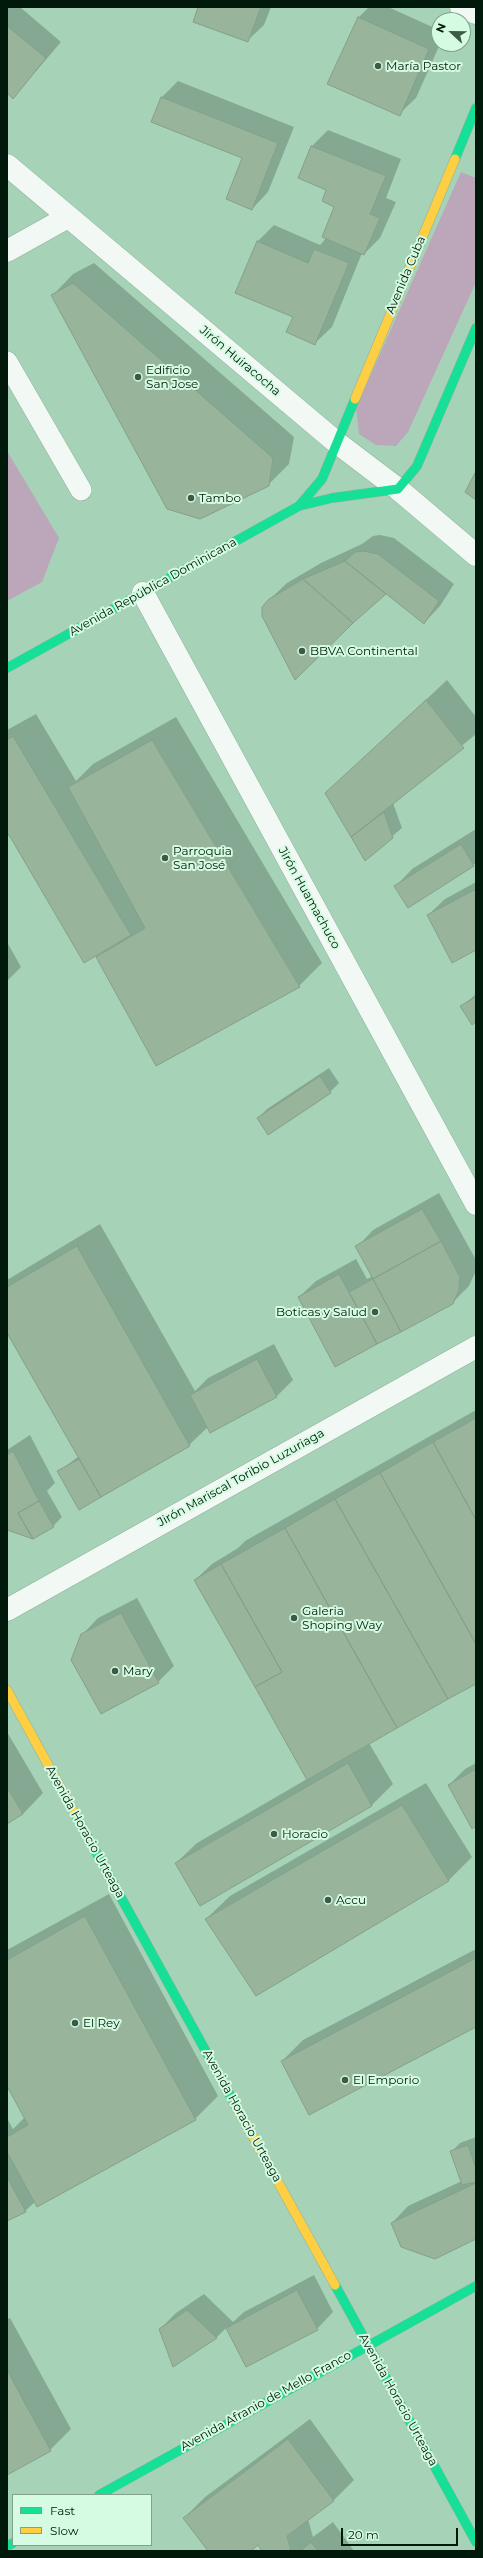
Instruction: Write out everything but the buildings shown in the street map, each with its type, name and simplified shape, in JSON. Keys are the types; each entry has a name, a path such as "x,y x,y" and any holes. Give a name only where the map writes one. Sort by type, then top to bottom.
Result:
{"street":[{"path":"461,7 476,13"},
{"name":"Avenida Cuba","path":"336,442 476,108"},
{"name":"Jirón Huiracocha","path":"7,165 336,442 398,489 476,556"},
{"path":"7,251 68,217"},
{"path":"398,489 417,466 476,328"},
{"name":"Avenida República Dominicana","path":"299,506 322,478 336,442"},
{"name":"Avenida República Dominicana","path":"7,668 299,506 332,498 398,489"},
{"name":"Jirón Huamachuco","path":"143,593 476,1204"},
{"name":"Jirón Mariscal Toribio Luzuriaga","path":"7,1610 476,1347"},
{"name":"Avenida Horacio Urteaga","path":"7,1690 476,2542"},
{"name":"Avenida Afranio de Mello Franco","path":"101,2494 368,2344 476,2286"}],"lane":[{"path":"7,362 81,490"}],"shaded area":[{"path":"461,172 476,178 476,282 408,432 396,446 376,445 359,434 356,408"},
{"path":"7,451 59,538 42,582 7,601"}],"traffic: fast":[{"path":"455,159 476,108"},
{"path":"299,506 332,498 398,489 417,466 476,328"},
{"path":"7,668 299,506 322,479 355,399"},
{"path":"75,1814 236,2106"},
{"path":"335,2285 476,2542"},
{"path":"101,2494 476,2286"},
{"path":"7,2546 12,2544"}],"traffic: slow":[{"path":"355,399 455,159"},
{"path":"7,1690 75,1814"},
{"path":"236,2106 335,2285"}],"place":[{"name":"María Pastor","path":"378,66"},
{"name":"Edificio San Jose","path":"138,377"},
{"name":"Tambo","path":"191,498"},
{"name":"BBVA Continental","path":"302,651"},
{"name":"Parroquia San José","path":"165,858"},
{"name":"Boticas y Salud","path":"375,1312"},
{"name":"Galeria Shoping Way","path":"294,1618"},
{"name":"Mary","path":"115,1671"},
{"name":"Horacio","path":"274,1834"},
{"name":"Accu","path":"328,1900"},
{"name":"El Rey","path":"75,2023"},
{"name":"El Emporio","path":"345,2080"}]}
